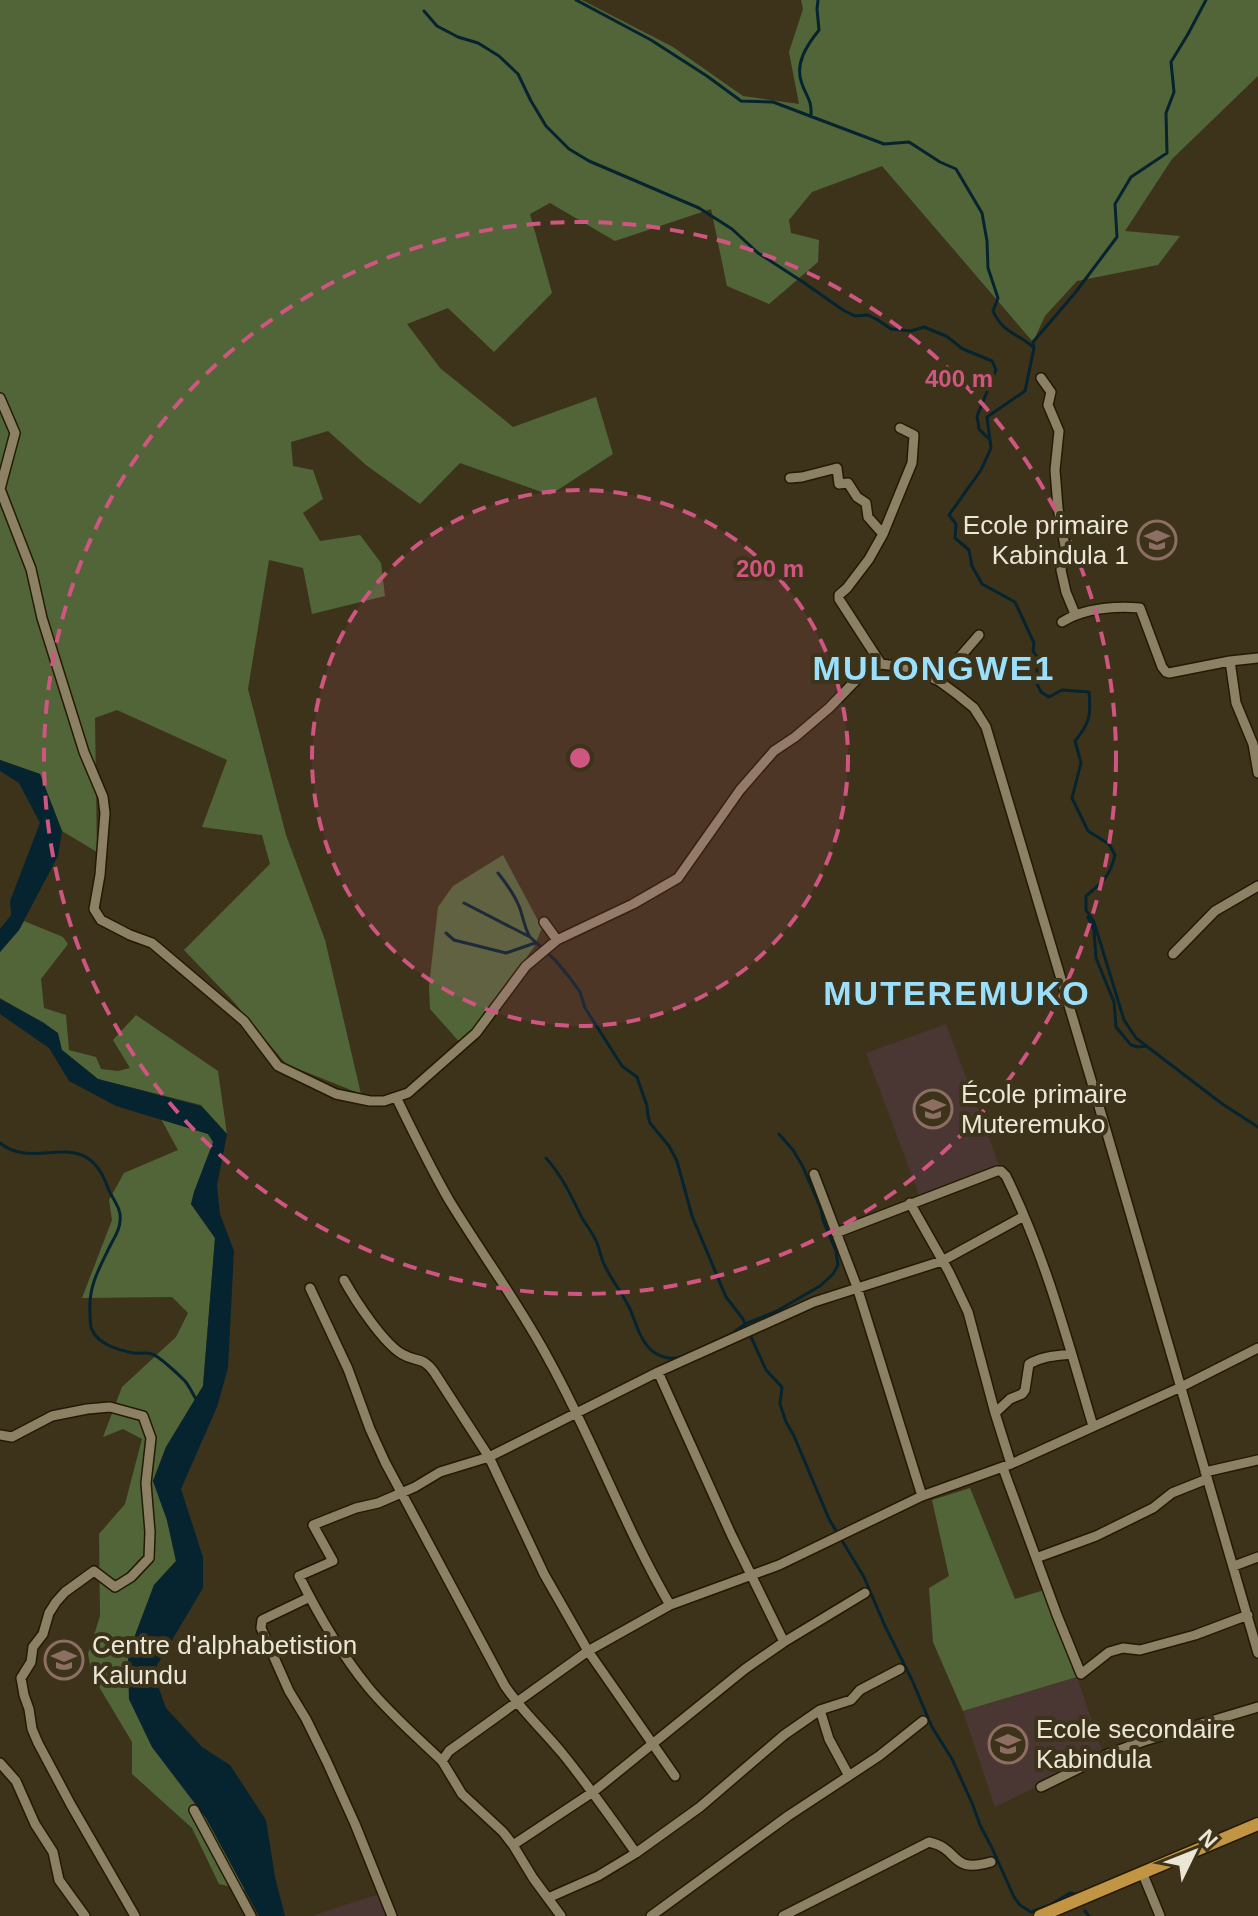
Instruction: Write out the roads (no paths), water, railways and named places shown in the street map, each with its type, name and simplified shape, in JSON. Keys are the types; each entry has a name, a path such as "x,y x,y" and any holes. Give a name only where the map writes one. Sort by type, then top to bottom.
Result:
{"highway":[{"path":"1040,1916 1258,1824"}],"street":[{"path":"1041,378 1051,392 1048,405 1059,431 1055,470 1065,546 1061,570 1075,614"},
{"path":"0,398 15,433 0,489 31,569 42,618 84,752 103,797 105,813 94,909 101,920 152,943 244,1021 278,1066 336,1094 384,1101 408,1093 476,1033 526,966 557,940 633,904 678,878 740,790 774,751 829,708 863,673 881,664 911,668 939,681 974,708 986,727 1258,1653"},
{"path":"881,664 839,595 869,559 907,476 914,452 914,435 900,428"},
{"path":"790,478 837,468 839,484 848,483 857,497 866,503 868,517 883,534"},
{"path":"1062,622 1075,614 1119,606 1140,608 1162,667 1169,673 1258,658"},
{"path":"939,681 979,635"},
{"path":"1230,661 1236,703 1253,744 1258,773"},
{"path":"1246,729 1258,726"},
{"path":"1173,954 1215,911 1258,886"},
{"path":"544,922 557,940"},
{"path":"396,1097 451,1202 531,1326 563,1385 650,1570 670,1605"},
{"path":"836,1233 1001,1171 1006,1176 1042,1262 1093,1426"},
{"path":"814,1174 857,1287 922,1496"},
{"path":"910,1203 968,1312 1007,1466 1036,1558 1081,1674 1109,1652 1123,1648 1140,1650 1195,1635 1248,1615"},
{"path":"561,1916 503,1832 462,1794 442,1761 366,1685 337,1643 299,1576 333,1561 313,1525 415,1487 440,1472 489,1457 658,1372 814,1302 942,1261 1024,1216"},
{"path":"344,1280 363,1311 391,1344 400,1353 428,1364 489,1457 544,1574 588,1651 675,1776"},
{"path":"310,1288 400,1493 505,1686 593,1792 636,1853"},
{"path":"442,1761 449,1751 588,1651 670,1605 779,1565 922,1496 1007,1466 1181,1387 1258,1348"},
{"path":"995,1413 1025,1390 1029,1364 1046,1357 1071,1354"},
{"path":"658,1372 784,1642"},
{"path":"0,1435 12,1437 52,1416 110,1407 143,1416 151,1438 146,1483 149,1558 131,1577 115,1587 94,1571 65,1592 49,1613 43,1634 33,1647 31,1662 21,1678 38,1743 135,1916"},
{"path":"1036,1558 1096,1536 1153,1508 1172,1493 1206,1476 1258,1460"},
{"path":"1234,1566 1258,1557"},
{"path":"513,1845 593,1792 745,1669 865,1593"},
{"path":"310,1597 262,1620 261,1628 344,1799 392,1916"},
{"path":"548,1898 598,1876 636,1853 700,1807 784,1735 820,1710 851,1700 860,1690 900,1669"},
{"path":"1041,1787 1108,1754 1258,1707"},
{"path":"820,1710 829,1739 849,1776"},
{"path":"651,1916 788,1816 887,1751 923,1721"},
{"path":"0,1763 16,1781 35,1824 53,1852 59,1880 85,1916"},
{"path":"194,1810 251,1916"},
{"path":"783,1916 929,1842 937,1844 969,1867 991,1862"},
{"path":"1142,1872 1160,1916"}],"water":[{"path":"0,760 40,774 62,831 58,856 19,930 0,952 0,929 11,915 10,901 40,823 19,783 0,771"},
{"path":"0,999 58,1033 62,1050 98,1079 201,1106 227,1134 217,1186 220,1214 234,1251 228,1368 217,1407 181,1489 203,1557 203,1588 153,1672 166,1708 202,1747 230,1765 266,1820 285,1916 259,1916 206,1818 152,1747 129,1699 128,1654 154,1585 176,1561 167,1520 153,1481 166,1447 203,1386 215,1238 191,1204 213,1142 208,1134 116,1106 69,1081 49,1048 0,1014"}],"waterway":[{"path":"576,0 651,40 741,101 773,102 884,144 909,142 956,169 982,213 988,268 998,298 993,311 1006,328 1033,347"},
{"path":"811,116 800,69 806,48 819,30 818,0"},
{"path":"1206,0 1171,62 1174,92 1166,113 1167,153 1131,177 1115,204 1117,237 1033,342 1025,391 987,417 991,448 981,470 949,515 956,524 955,538 969,550 972,566 982,584 1015,602 1034,643 1037,684 1041,692 1049,697 1062,690 1089,692 1088,718 1075,741 1081,763 1072,798 1088,831 1109,844 1115,855 1105,878 1086,896 1086,910 1094,922 1124,1020 1136,1038 1221,1103 1258,1127"},
{"path":"424,11 437,26 478,43 499,56 518,74 546,126 569,149 589,161 699,208 732,229 758,253 843,310 855,316 868,315 891,329 911,331 924,327 992,361 996,370 977,416 979,429 988,438"},
{"path":"498,873 517,902 530,937"},
{"path":"464,903 530,937 555,960 580,992 585,1008 622,1066 637,1077 650,1123 677,1161 692,1216 726,1297 743,1319 766,1370 782,1387 780,1404 786,1422 829,1519 864,1577 932,1727 952,1759 1014,1897 1031,1912 1070,1893 1076,1894"},
{"path":"1088,917 1094,930 1096,958 1114,1002 1116,1027 1131,1045 1147,1046"},
{"path":"446,933 454,940 506,953 535,943"},
{"path":"701,1348 820,1286 838,1265 836,1251 803,1167 779,1134"},
{"path":"0,1143 14,1151 73,1153 87,1157 98,1168 118,1208 120,1224 93,1285 90,1303 92,1330 99,1340 110,1346 155,1355 185,1381 198,1402"},
{"path":"546,1158 594,1236 604,1263 646,1344 661,1356 683,1356"},
{"path":"1085,1911 1089,1916"}],"place":[{"name":"Ecole primaire Kabindula 1","path":"1157,540"},
{"name":"École primaire Muteremuko","path":"933,1109"},
{"name":"Centre d'alphabetistion Kalundu","path":"64,1660"},
{"name":"Ecole secondaire Kabindula","path":"1008,1744"}],"district":[{"name":"MULONGWE1","path":"934,668"},
{"name":"MUTEREMUKO","path":"957,993"}]}
